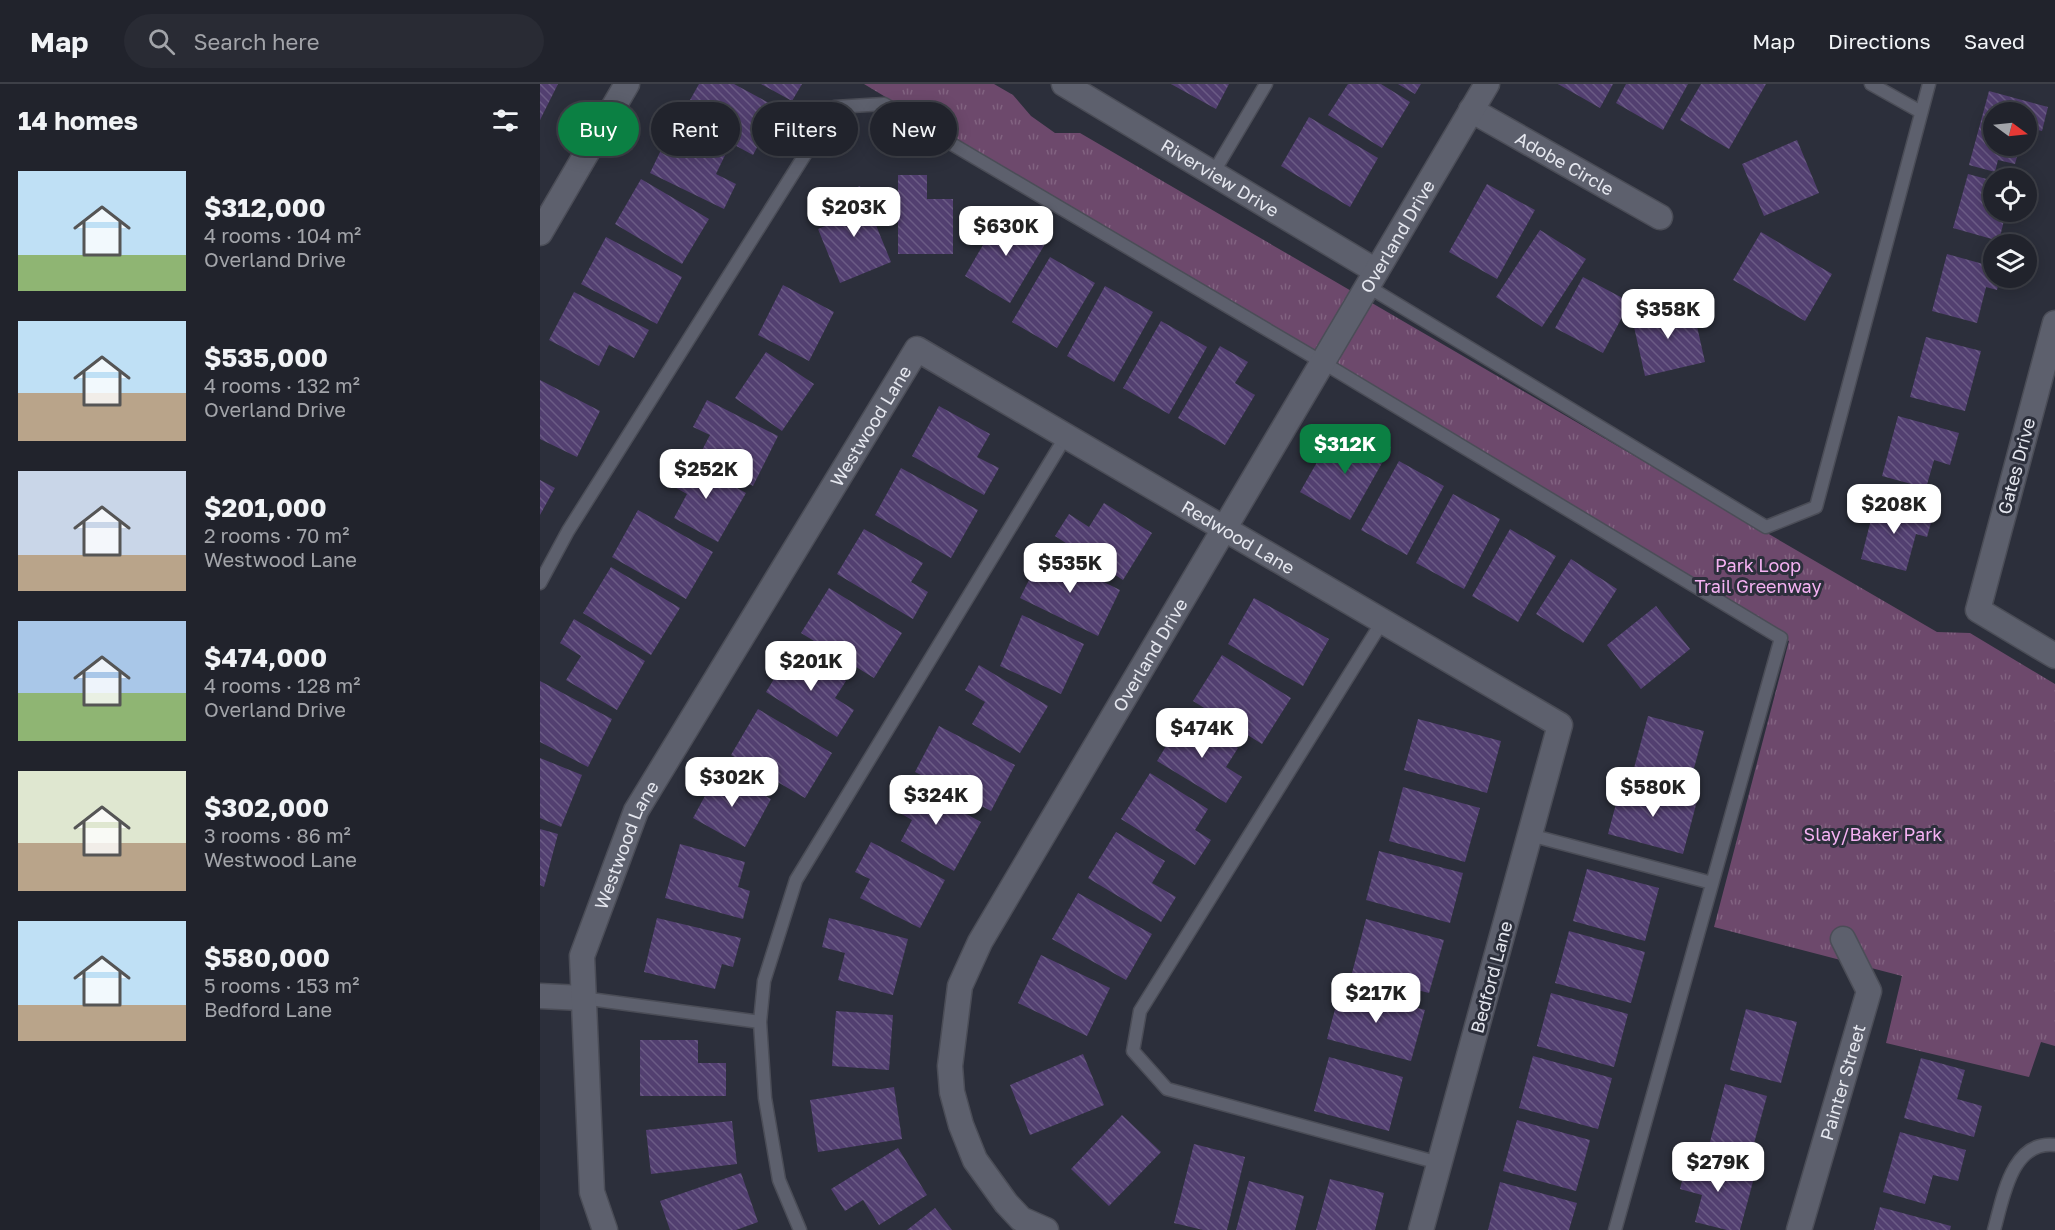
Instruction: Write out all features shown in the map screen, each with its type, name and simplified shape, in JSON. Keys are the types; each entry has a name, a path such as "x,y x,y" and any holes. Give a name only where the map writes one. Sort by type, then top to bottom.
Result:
{"street":[{"path":"540,233 627,84"},
{"name":"Riverview Drive","path":"1064,84 1212,175 1371,279"},
{"name":"Overland Drive","path":"1046,1230 1021,1219 1006,1203 975,1160 960,1125 950,1066 960,986 980,942 1487,84"},
{"name":"Adobe Circle","path":"1471,110 1660,217"},
{"name":"Gates Drive","path":"2055,323 1978,610 2055,656"},
{"name":"Redwood Lane","path":"917,349 1560,725"},
{"name":"Westwood Lane","path":"605,1230 592,1192 582,956 636,811 917,349"},
{"name":"Bedford Lane","path":"1421,1230 1560,725"},
{"name":"Painter Street","path":"1799,1230 1869,991 1843,939"},
{"path":"540,996 582,998"}],"lane":[{"path":"1212,175 1266,84"},
{"path":"1871,84 1921,112"},
{"path":"1371,279 1766,527 1816,507 1929,84"},
{"path":"540,583 568,531 835,107 884,104 1322,362 1781,638 1615,1230"},
{"path":"800,1230 778,1180 765,1098 760,1022 764,981 796,880 1066,436"},
{"path":"1382,622 1140,1011 1133,1051 1167,1089 1439,1163"},
{"path":"1530,835 1712,883"},
{"path":"582,998 760,1022"},
{"path":"1994,1230 2009,1175 2024,1156 2045,1144 2055,1145"}],"green space":[{"path":"864,84 994,84 1013,95 1031,116 1055,133 1080,133 1937,632 1970,633 2055,684 2055,1046 2041,1042 2029,1077 1886,1043 1902,976 1714,927 1789,641 957,140 957,102 894,102"}],"building":[{"path":"540,84 558,84 540,120"},
{"path":"699,84 734,84 767,102 752,102 752,154 740,148 740,102 689,102"},
{"path":"761,84 802,84 792,101"},
{"path":"1171,84 1229,84 1216,109"},
{"path":"1348,84 1381,84 1410,102 1382,148 1328,115"},
{"path":"1398,84 1421,84 1415,94"},
{"path":"1558,84 1613,84 1600,108"},
{"path":"1626,84 1688,84 1663,130 1616,103"},
{"path":"1701,84 1766,84 1729,149 1680,120"},
{"path":"1989,91 2030,102 1986,102"},
{"path":"2037,104 2048,107 2042,131 2037,130"},
{"path":"1983,113 1983,156 2017,156 2015,164 1998,160 1996,168 1983,169 1969,165"},
{"path":"1309,117 1378,158 1350,207 1281,166"},
{"path":"1797,140 1819,193 1764,216 1742,164"},
{"path":"658,156 725,156 716,174 736,184 724,209 650,173"},
{"path":"1968,174 1983,178 1983,222 2004,222 2001,234 1983,234 1983,236 1953,228"},
{"path":"898,175 927,175 927,199 953,199 953,254 898,254"},
{"path":"641,179 709,219 682,264 615,224"},
{"path":"1487,184 1535,210 1497,279 1449,252"},
{"path":"860,186 891,262 840,283 818,229 842,219 833,197"},
{"path":"1002,212 1048,239 1010,303 965,276"},
{"path":"1540,230 1586,259 1542,327 1496,297"},
{"path":"1761,232 1832,274 1805,321 1733,280"},
{"path":"606,237 682,277 657,324 581,284"},
{"path":"1947,254 1983,264 1983,288 1986,288 1977,323 1932,311"},
{"path":"1050,257 1095,283 1057,348 1012,322"},
{"path":"1583,277 1630,302 1603,353 1555,328"},
{"path":"783,285 834,312 809,361 758,335"},
{"path":"1105,286 1153,312 1114,382 1067,356"},
{"path":"574,292 649,330 634,358 609,345 599,366 549,340"},
{"path":"1692,304 1705,362 1645,376 1632,318"},
{"path":"1161,321 1207,347 1169,414 1123,388"},
{"path":"1926,337 1981,351 1965,411 1910,397"},
{"path":"1220,346 1248,362 1235,383 1255,395 1225,445 1178,418"},
{"path":"766,352 814,384 782,431 735,398"},
{"path":"540,380 600,411 577,457 540,439"},
{"path":"707,400 778,436 753,486 698,458 710,435 693,427"},
{"path":"939,406 990,434 977,457 999,468 984,495 912,456"},
{"path":"1898,416 1959,433 1950,465 1934,460 1926,488 1882,476"},
{"path":"1364,432 1391,447 1350,520 1300,492 1329,441 1352,454"},
{"path":"684,458 746,493 718,542 674,518 687,494 669,484"},
{"path":"1399,461 1444,486 1407,555 1361,530"},
{"path":"901,468 978,510 951,558 875,515"},
{"path":"540,480 555,488 540,515"},
{"path":"1453,494 1500,519 1464,589 1416,563"},
{"path":"1876,500 1933,516 1927,537 1916,534 1906,571 1861,559"},
{"path":"1104,503 1152,533 1123,580 1055,536 1069,514 1089,527"},
{"path":"638,510 713,552 686,599 612,557"},
{"path":"864,529 923,563 911,582 928,592 913,619 837,574"},
{"path":"1510,529 1556,556 1518,622 1472,596"},
{"path":"1043,552 1120,590 1098,636 1020,598"},
{"path":"1571,559 1617,589 1583,643 1536,614"},
{"path":"611,567 680,608 651,655 583,613"},
{"path":"829,588 902,633 874,678 801,633"},
{"path":"1254,598 1329,639 1303,686 1228,644"},
{"path":"1656,606 1690,649 1641,689 1607,645"},
{"path":"1022,615 1084,644 1061,694 1000,666"},
{"path":"574,619 645,661 617,710 566,680 581,656 560,643"},
{"path":"793,648 846,681 835,698 854,710 837,737 766,692"},
{"path":"1222,655 1291,698 1262,744 1193,701"},
{"path":"979,665 1048,706 1020,753 972,724 985,702 965,690"},
{"path":"540,681 612,719 588,767 540,742"},
{"path":"758,709 832,753 805,798 731,755"},
{"path":"1185,715 1238,748 1226,767 1242,777 1226,803 1157,761"},
{"path":"1648,716 1704,731 1690,783 1634,768"},
{"path":"1418,719 1501,741 1487,793 1404,770"},
{"path":"939,726 1015,765 991,811 915,772"},
{"path":"540,758 582,775 561,827 540,818"},
{"path":"719,770 771,799 745,847 693,818"},
{"path":"1150,773 1208,809 1195,830 1211,840 1195,865 1121,819"},
{"path":"1622,781 1697,801 1683,854 1608,834"},
{"path":"908,782 981,822 954,871 901,841 912,820 893,809"},
{"path":"1403,787 1480,808 1465,862 1389,841"},
{"path":"540,829 558,834 544,887 540,885"},
{"path":"1116,832 1165,861 1152,883 1176,897 1161,922 1088,878"},
{"path":"871,842 945,880 920,928 860,898 870,879 855,872"},
{"path":"680,844 745,862 738,887 750,891 743,919 665,898"},
{"path":"1379,851 1463,873 1450,923 1366,900"},
{"path":"1587,869 1659,888 1645,941 1573,921"},
{"path":"1078,893 1152,934 1126,980 1052,939"},
{"path":"657,918 741,938 733,967 722,964 715,989 644,972"},
{"path":"829,918 908,939 893,995 838,980 845,953 822,947"},
{"path":"1366,919 1444,940 1429,993 1352,973"},
{"path":"1569,931 1645,952 1631,1003 1555,983"},
{"path":"1041,955 1110,988 1087,1036 1018,1003"},
{"path":"1341,987 1425,1010 1411,1061 1327,1039"},
{"path":"1551,993 1628,1014 1614,1067 1537,1046"},
{"path":"1746,1009 1797,1022 1781,1083 1730,1070"},
{"path":"836,1011 893,1015 889,1070 832,1066"},
{"path":"640,1040 698,1040 698,1063 726,1063 726,1096 640,1096"},
{"path":"1083,1054 1104,1105 1030,1135 1010,1085"},
{"path":"1533,1056 1612,1078 1598,1129 1519,1108"},
{"path":"1329,1057 1403,1077 1389,1131 1314,1111"},
{"path":"1921,1058 1965,1070 1957,1099 1982,1106 1974,1137 1904,1118"},
{"path":"1725,1084 1767,1096 1751,1154 1710,1142"},
{"path":"894,1087 902,1139 818,1152 810,1100"},
{"path":"1122,1115 1161,1152 1109,1206 1071,1169"},
{"path":"1517,1120 1590,1140 1576,1191 1503,1171"},
{"path":"732,1121 737,1164 651,1174 646,1130"},
{"path":"1900,1132 1966,1150 1958,1181 1933,1175 1925,1204 1883,1192"},
{"path":"1194,1144 1245,1157 1227,1230 1203,1230 1174,1223"},
{"path":"898,1148 927,1195 879,1225 863,1200 845,1211 831,1189"},
{"path":"1688,1156 1755,1174 1740,1230 1727,1230 1695,1222 1702,1195 1680,1189"},
{"path":"741,1173 758,1222 736,1230 670,1230 660,1201"},
{"path":"1330,1179 1384,1193 1375,1230 1316,1230"},
{"path":"1249,1181 1304,1196 1295,1230 1236,1230"},
{"path":"1500,1182 1577,1203 1569,1230 1488,1230"},
{"path":"1880,1207 1951,1226 1950,1230 1874,1230"},
{"path":"935,1208 952,1230 907,1230"}],"park label":[{"name":"Park Loop Trail Greenway","path":"1758,575"},
{"name":"Slay/Baker Park","path":"1873,834"}]}
